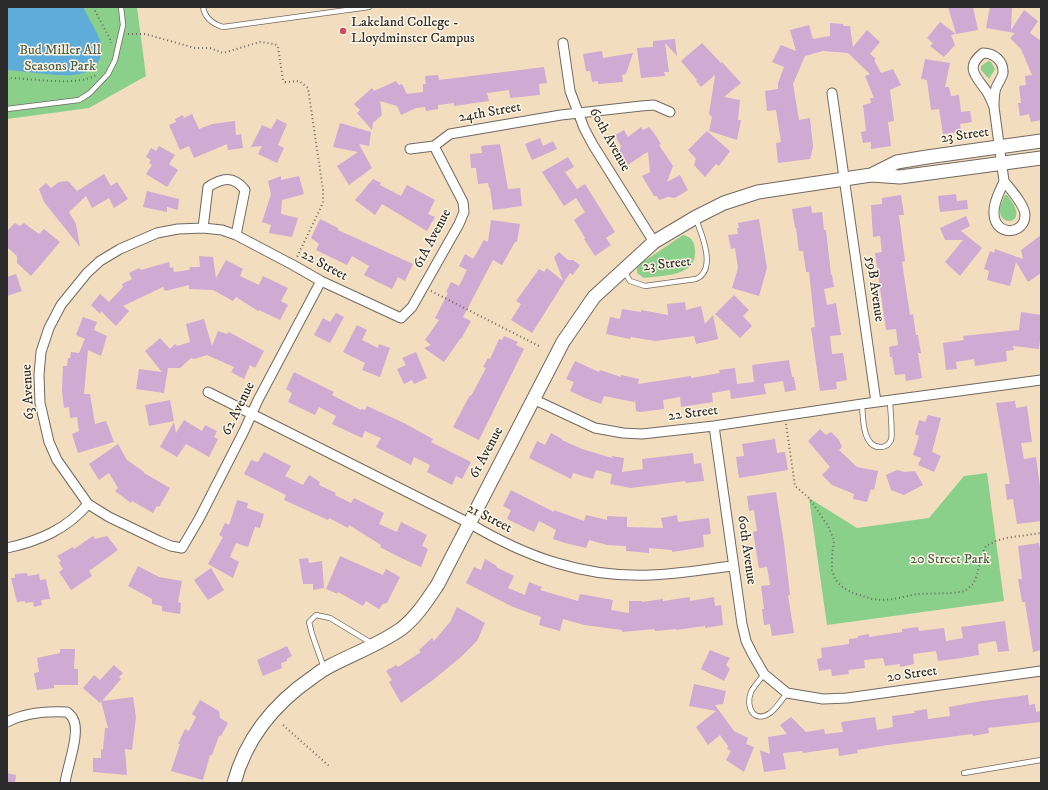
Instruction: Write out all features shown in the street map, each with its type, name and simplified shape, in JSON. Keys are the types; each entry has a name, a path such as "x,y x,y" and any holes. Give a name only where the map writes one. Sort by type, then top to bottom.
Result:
{"street":[{"name":"60th Avenue","path":"563,43 570,91 578,114 593,145 654,242"},
{"path":"994,107 988,93 977,81 973,68 978,56 983,53 990,53 995,56 1001,64 1003,73 995,89 994,107 1004,181 1020,204 1025,215 1024,222 1018,228 1005,231 996,224 994,213 998,194 1004,181"},
{"name":"59B Avenue","path":"832,93 876,402"},
{"name":"24th Street","path":"410,149 434,146 450,134 561,115 641,106 654,106 670,112"},
{"name":"23 Street","path":"871,175 897,162 1041,141"},
{"name":"61A Avenue","path":"401,318 412,307 459,224 464,212 463,202 434,146"},
{"name":"23 Street","path":"623,270 654,242 696,217 724,203 758,192 871,175 900,176 1041,158"},
{"path":"202,228 208,187 220,180 232,180 240,183 245,190 236,235"},
{"name":"63 Avenue","path":"88,504 57,460 49,442 44,424 40,402 39,375 41,352 49,328 62,305 76,285 100,261 120,249 157,233 178,229 202,228 222,230 236,235"},
{"name":"22 Street","path":"236,235 299,268 320,282 401,318"},
{"name":"61 Avenue","path":"234,783 247,747 263,723 283,700 325,669 402,628 420,609 438,584 563,342 594,296 623,270"},
{"name":"62 Avenue","path":"88,504 109,517 159,541 171,546 182,548 199,519 320,282"},
{"name":"22 Street","path":"533,399 595,428 623,433 642,434 714,426 890,400 1041,380"},
{"name":"21 Street","path":"208,392 469,523 485,533 539,558 554,563 590,571 630,575 652,575 733,566"},
{"name":"60th Avenue","path":"714,426 742,624 746,641 764,674"},
{"path":"7,548 34,541 63,527 75,518 88,504"},
{"name":"20 Street","path":"787,693 823,699 846,698 1041,671"},
{"path":"764,674 787,693"},
{"path":"7,722 24,716 53,711 67,712 73,719 76,727 76,737 65,783"}],"lane":[{"path":"7,109 79,100 90,93 101,83 115,60 123,25 121,7"},
{"path":"203,7 208,19 214,24 223,27 368,7"},
{"name":"23 Street","path":"623,270 630,281 645,286 696,279 700,277 705,271 707,262 703,238 696,217"},
{"path":"862,404 863,422 867,437 875,446 881,447 886,446 891,441 890,400"},
{"path":"325,669 309,622 316,615 330,618 374,644"},
{"path":"764,674 751,692 749,702 750,711 755,716 761,717 771,712 787,693"},
{"path":"964,773 1041,760"}],"path":[{"path":"93,7 111,41 110,48"},
{"path":"111,41 121,34 145,34 195,48 210,48 223,53 260,42 274,44 278,47 282,76 285,82 300,81 308,88 323,190 322,207 299,254"},
{"path":"7,78 39,81 84,80 92,78 98,74"},
{"path":"432,292 541,347"},
{"path":"786,427 795,486 809,498 828,526 834,540 832,570 835,579 841,586 853,594 872,599 894,599 917,594 953,593 965,590 973,584 986,546 1006,538 1041,533"},
{"path":"283,725 329,766"}],"green space":[{"name":"Bud Miller All Seasons Park","path":"7,7 137,7 146,76 89,108 7,119"},
{"path":"988,61 991,62 995,69 989,79 981,70 981,66"},
{"path":"1005,195 1007,195 1014,205 1016,216 1012,221 1005,220 1001,215 1000,206"},
{"path":"683,235 690,238 694,244 695,255 693,263 687,268 671,275 644,278 637,273 637,268 640,264"},
{"name":"20 Street Park","path":"987,473 1004,601 827,625 809,498 857,528 929,518 964,476"}],"water":[{"path":"7,7 83,7 101,43 102,54 98,63 90,70 80,74 71,75 53,75 7,70"}],"building":[{"path":"948,7 973,7 978,30 956,34"},
{"path":"990,7 1012,7 1011,30 1024,10 1038,21 1030,33 1041,41 1041,120 1031,122 1029,114 1020,116 1018,103 1021,103 1019,86 1026,85 1025,76 1032,75 1021,49 1010,38 1015,33 986,28"},
{"path":"940,22 956,34 951,35 955,45 944,57 930,46 933,43 927,38"},
{"path":"830,23 850,26 853,47 867,30 880,42 870,54 876,59 874,60 881,73 893,69 901,85 890,90 894,121 888,122 891,146 871,149 871,142 863,143 861,132 866,131 863,105 871,103 870,98 874,98 865,76 870,74 848,53 823,51 805,56 793,84 799,120 810,118 813,147 810,159 778,163 776,143 781,142 776,110 767,111 765,91 778,89 778,83 784,67 772,62 781,45 796,51 790,30 809,25 813,39 830,36"},
{"path":"675,39 677,56 665,43 669,72 664,72 665,76 641,78 637,48 653,47 653,41"},
{"path":"702,43 741,83 724,97 740,100 738,120 741,120 737,140 709,131 712,117 709,114 715,75 701,87 681,61"},
{"path":"602,51 603,58 633,53 626,74 622,75 623,82 598,84 598,81 592,82 590,71 586,71 583,54"},
{"path":"925,59 950,63 945,87 949,87 951,96 959,95 961,112 970,111 972,122 960,124 961,132 943,134 939,109 931,110 927,80 921,79"},
{"path":"544,67 547,83 539,84 540,95 510,98 509,90 487,93 489,101 454,106 454,103 438,105 438,109 426,111 425,107 416,108 401,115 397,106 380,101 382,115 373,123 372,130 357,113 360,110 354,104 372,88 374,91 396,81 399,85 402,84 407,94 423,92 423,84 426,84 425,76 438,75 439,80"},
{"path":"192,114 199,129 212,124 235,121 236,135 241,134 243,148 228,150 227,144 194,158 189,146 180,150 169,125 176,122 175,119 183,115 184,118"},
{"path":"277,119 287,124 278,145 284,148 277,163 258,154 262,146 251,147 262,125 271,129"},
{"path":"340,123 371,132 369,146 359,144 372,168 349,185 337,166 358,152 333,147"},
{"path":"641,127 643,130 649,127 654,133 661,144 659,145 673,166 667,182 680,175 688,190 675,198 668,197 659,200 657,196 654,196 642,176 650,172 648,152 628,165 619,153 621,146 615,135 624,130 628,137"},
{"path":"707,131 730,151 719,166 716,164 705,177 694,165 696,159 688,150"},
{"path":"540,138 543,146 553,141 557,149 532,160 525,144"},
{"path":"500,144 508,189 520,188 522,206 493,210 488,183 478,184 476,168 471,168 470,154 482,153 481,146"},
{"path":"159,146 175,155 169,164 178,170 167,187 146,174 152,165 149,163 151,160 146,157 151,148 156,151"},
{"path":"568,157 574,167 565,172 577,189 585,184 615,232 606,238 611,245 595,256 574,220 585,212 576,198 564,206 542,172"},
{"path":"104,174 111,186 117,182 128,199 114,208 109,198 92,208 86,196 69,212 76,224 80,247 44,202 39,189 46,183 51,188 59,182 68,181 77,191"},
{"path":"281,176 281,180 299,176 304,194 282,200 281,214 298,218 292,237 269,233 271,225 262,222 271,194 268,181"},
{"path":"373,179 381,183 380,185 401,196 407,185 435,200 428,214 435,217 427,231 382,204 375,215 355,200"},
{"path":"147,191 179,199 178,210 167,207 167,212 143,207"},
{"path":"956,194 957,201 967,200 968,209 940,212 938,196"},
{"path":"901,195 904,215 899,215 905,261 902,262 910,315 913,314 916,335 918,335 921,353 918,353 922,378 906,381 905,374 895,375 892,357 890,357 889,347 898,345 896,329 886,330 875,253 882,252 880,236 873,237 871,205 882,204 882,198"},
{"path":"811,206 812,213 822,212 824,230 826,230 831,275 834,287 824,289 827,305 836,303 841,335 830,336 832,354 843,353 847,380 836,382 837,389 820,391 811,328 815,327 809,272 806,272 803,251 799,251 792,209"},
{"path":"966,216 970,226 961,231 982,248 960,276 945,262 963,240 945,240 940,228"},
{"path":"320,219 338,228 338,230 413,264 405,281 398,277 392,289 364,275 369,266 352,256 347,265 316,250 319,244 311,238"},
{"path":"759,219 767,268 759,296 732,288 738,268 735,248 731,249 728,235 738,234 738,223"},
{"path":"491,220 520,224 517,242 515,242 502,265 493,260 463,317 471,321 461,339 444,362 424,348 431,345 425,340 439,320 435,318 448,293 446,292 451,282 459,286 467,270 459,266 465,254 473,259 484,240 488,242"},
{"path":"15,223 20,226 24,223 39,234 44,229 60,242 31,276 17,263 17,256 7,247 7,231"},
{"path":"1041,235 1041,273 1028,282 1016,262 1010,286 987,280 989,271 984,269 990,251 994,253 995,249 1023,259 1021,250"},
{"path":"559,252 568,260 573,260 580,265 573,275 570,273 532,333 511,320 521,304 516,301 539,269 544,272 547,268 563,281 554,257"},
{"path":"199,256 213,257 216,278 226,260 243,269 240,276 259,285 263,276 288,288 281,301 288,305 280,320 259,310 258,311 236,297 233,301 213,290 189,289 189,285 165,291 163,287 123,306 129,311 116,326 101,311 100,314 91,305 100,294 109,302 123,287 122,284 132,279 129,273 139,268 141,270 169,262 170,268 173,267 174,272 189,270 190,267 200,267"},
{"path":"16,274 22,291 7,296 7,277"},
{"path":"734,295 749,310 743,316 752,326 740,338 715,314"},
{"path":"685,302 686,310 701,306 705,324 713,315 718,339 696,344 694,336 655,341 631,337 630,339 606,334 610,317 620,319 622,309 641,312 641,310 668,315 667,304"},
{"path":"1021,312 1041,315 1039,349 1013,346 1014,350 1006,351 1007,361 975,366 974,359 956,362 957,369 946,370 943,343 964,340 963,336 1019,330"},
{"path":"336,313 344,317 330,343 314,335 323,318 330,322"},
{"path":"83,317 97,322 94,330 107,336 101,356 88,350 84,394 90,394 95,424 106,421 114,442 78,453 72,434 79,431 77,417 70,418 69,407 64,408 62,391 63,366 67,366 68,358 70,358 71,352 79,353 85,339 76,335"},
{"path":"204,319 212,346 218,331 227,334 229,332 264,351 255,368 250,365 244,379 231,372 234,367 207,355 194,359 191,358 180,368 168,368 164,393 136,389 139,369 162,372 145,351 160,338 170,349 175,344 177,346 190,342 186,324"},
{"path":"357,325 367,330 362,340 378,348 379,344 390,348 380,377 362,370 365,363 343,352"},
{"path":"504,336 518,342 516,345 524,349 479,440 453,427 486,368 483,367 488,358 490,359 499,339 502,340"},
{"path":"416,352 427,378 414,384 412,380 404,384 397,369 406,365 402,358"},
{"path":"789,360 796,390 785,392 783,381 764,384 766,394 731,399 730,390 712,393 713,402 681,407 680,397 663,400 664,409 640,412 636,411 635,400 634,402 604,396 601,404 585,398 570,391 574,382 566,379 575,361 599,372 600,370 621,377 621,375 639,379 638,384 691,376 691,378 720,373 719,370 735,368 737,384 754,382 752,365"},
{"path":"294,372 334,392 332,395 361,410 365,410 367,406 404,423 433,439 431,442 471,462 462,479 456,476 452,485 427,472 430,465 414,457 411,465 376,447 381,438 365,431 362,438 332,424 336,416 319,407 315,415 288,402 292,393 286,389"},
{"path":"170,400 174,421 149,426 145,405"},
{"path":"1015,401 1016,408 1027,406 1032,442 1021,443 1024,459 1036,457 1041,494 1041,521 1017,524 1013,499 1007,500 1005,484 1010,484 996,403"},
{"path":"928,415 941,418 932,452 941,456 934,472 918,465 921,458 913,455 919,436 915,434 919,420 925,422"},
{"path":"184,420 202,431 205,425 217,431 214,437 218,439 209,457 186,444 177,457 160,447 174,422 176,433"},
{"path":"820,429 826,435 831,432 839,440 842,447 839,450 857,467 878,471 874,490 871,489 867,502 853,499 854,494 832,485 822,475 830,467 808,441"},
{"path":"551,433 582,449 612,458 612,456 624,458 622,472 643,469 642,459 693,453 694,464 701,463 704,481 686,483 685,481 631,488 610,484 612,474 596,470 593,479 573,473 571,479 529,458 537,441 545,445"},
{"path":"775,439 777,453 785,452 788,470 739,478 736,457 744,456 742,444"},
{"path":"118,444 127,460 144,473 170,488 159,507 157,506 153,513 132,501 131,503 115,491 118,488 109,473 99,480 89,464"},
{"path":"264,452 291,466 285,476 303,485 309,475 320,482 319,485 336,493 335,495 351,503 354,498 384,513 379,524 397,532 401,522 427,535 422,546 428,549 421,567 380,547 381,545 349,525 348,528 329,518 328,520 284,500 286,495 244,474 251,460 258,462"},
{"path":"897,470 905,472 915,471 923,485 904,495 891,490 886,475"},
{"path":"511,490 554,512 554,510 584,521 586,515 607,520 607,516 627,517 627,527 663,528 661,518 677,515 678,522 709,518 711,534 703,535 704,547 672,552 672,550 649,548 649,553 626,551 626,546 607,545 589,540 586,548 553,539 556,530 539,521 534,532 507,519 511,510 503,506"},
{"path":"776,492 784,543 790,595 788,595 794,633 772,636 770,624 764,625 762,609 764,609 761,586 770,585 767,567 759,568 753,532 757,531 754,510 749,511 747,496"},
{"path":"237,500 248,503 247,508 264,514 260,528 255,527 248,547 236,543 230,557 239,562 233,578 208,564 223,537 219,535 225,523 229,525"},
{"path":"93,536 95,539 107,536 118,550 89,571 92,576 71,590 59,572 63,569 59,563 61,561 57,556 73,547 74,549"},
{"path":"1039,543 1041,554 1041,650 1033,652 1025,602 1022,602 1018,579 1022,579 1018,546"},
{"path":"340,556 383,575 386,569 400,577 387,603 383,604 379,609 366,601 363,606 338,592 338,594 326,589"},
{"path":"308,558 309,563 322,561 324,588 313,590 313,584 303,584 299,559"},
{"path":"485,559 497,566 496,567 514,576 508,588 525,595 529,582 542,587 540,590 578,601 580,594 613,600 611,610 629,613 629,601 642,602 663,599 663,601 690,597 690,601 714,597 715,606 721,605 723,625 705,628 705,626 676,630 655,631 654,629 622,632 622,630 584,625 563,619 560,631 539,625 541,617 513,607 466,583 474,567 481,570"},
{"path":"138,566 159,577 182,581 178,602 181,603 180,614 162,611 162,606 152,604 152,599 128,586"},
{"path":"211,568 224,590 208,600 194,580"},
{"path":"27,573 28,576 39,574 40,580 46,579 50,599 41,600 42,605 34,607 33,602 17,602 11,578 15,578 15,574"},
{"path":"457,607 485,623 477,641 462,656 433,680 401,703 389,682 392,680 386,671 396,665 398,667 421,652 419,650 432,638 434,641 450,622"},
{"path":"1005,621 1009,651 998,652 996,641 978,644 979,655 938,661 936,651 913,654 914,664 900,667 900,664 885,666 883,658 864,660 865,668 848,670 849,674 832,676 831,669 819,671 817,659 822,658 821,648 849,644 849,639 858,638 858,636 869,634 869,637 902,632 902,629 918,627 919,631 944,628 946,641 963,638 961,627"},
{"path":"287,646 292,656 287,659 287,661 281,663 282,668 263,676 257,660"},
{"path":"60,649 75,649 74,669 78,669 78,685 54,685 54,688 37,690 34,673 39,672 37,658 60,653"},
{"path":"710,650 730,658 726,665 730,669 724,681 701,669"},
{"path":"114,665 123,673 119,677 121,679 102,701 133,697 136,717 132,750 125,749 127,775 93,772 93,758 101,758 105,728 108,728 101,701 100,703 83,688 94,675 100,680"},
{"path":"694,684 726,691 723,704 715,705 734,731 748,738 746,744 754,747 744,772 726,760 731,751 727,749 728,746 720,735 708,745 696,727 716,711 689,706"},
{"path":"1028,695 1029,705 1035,704 1036,712 1041,711 1041,722 988,728 989,733 973,736 972,734 857,750 858,753 839,756 838,748 803,753 802,751 783,753 786,769 764,772 760,750 770,754 768,737 787,734 780,725 791,717 806,732 824,729 825,734 843,732 841,722 875,717 877,730 893,727 892,716 915,713 914,711 927,709 928,719 950,716 949,707"},
{"path":"200,700 219,711 220,718 228,723 221,736 219,736 212,755 210,755 203,780 171,771 180,744 178,744 185,729 189,731 196,717 192,714"},
{"path":"7,773 16,775 15,783 7,783"}],"place":[{"name":"Lakeland College - Lloydminster Campus","path":"343,31"}]}
